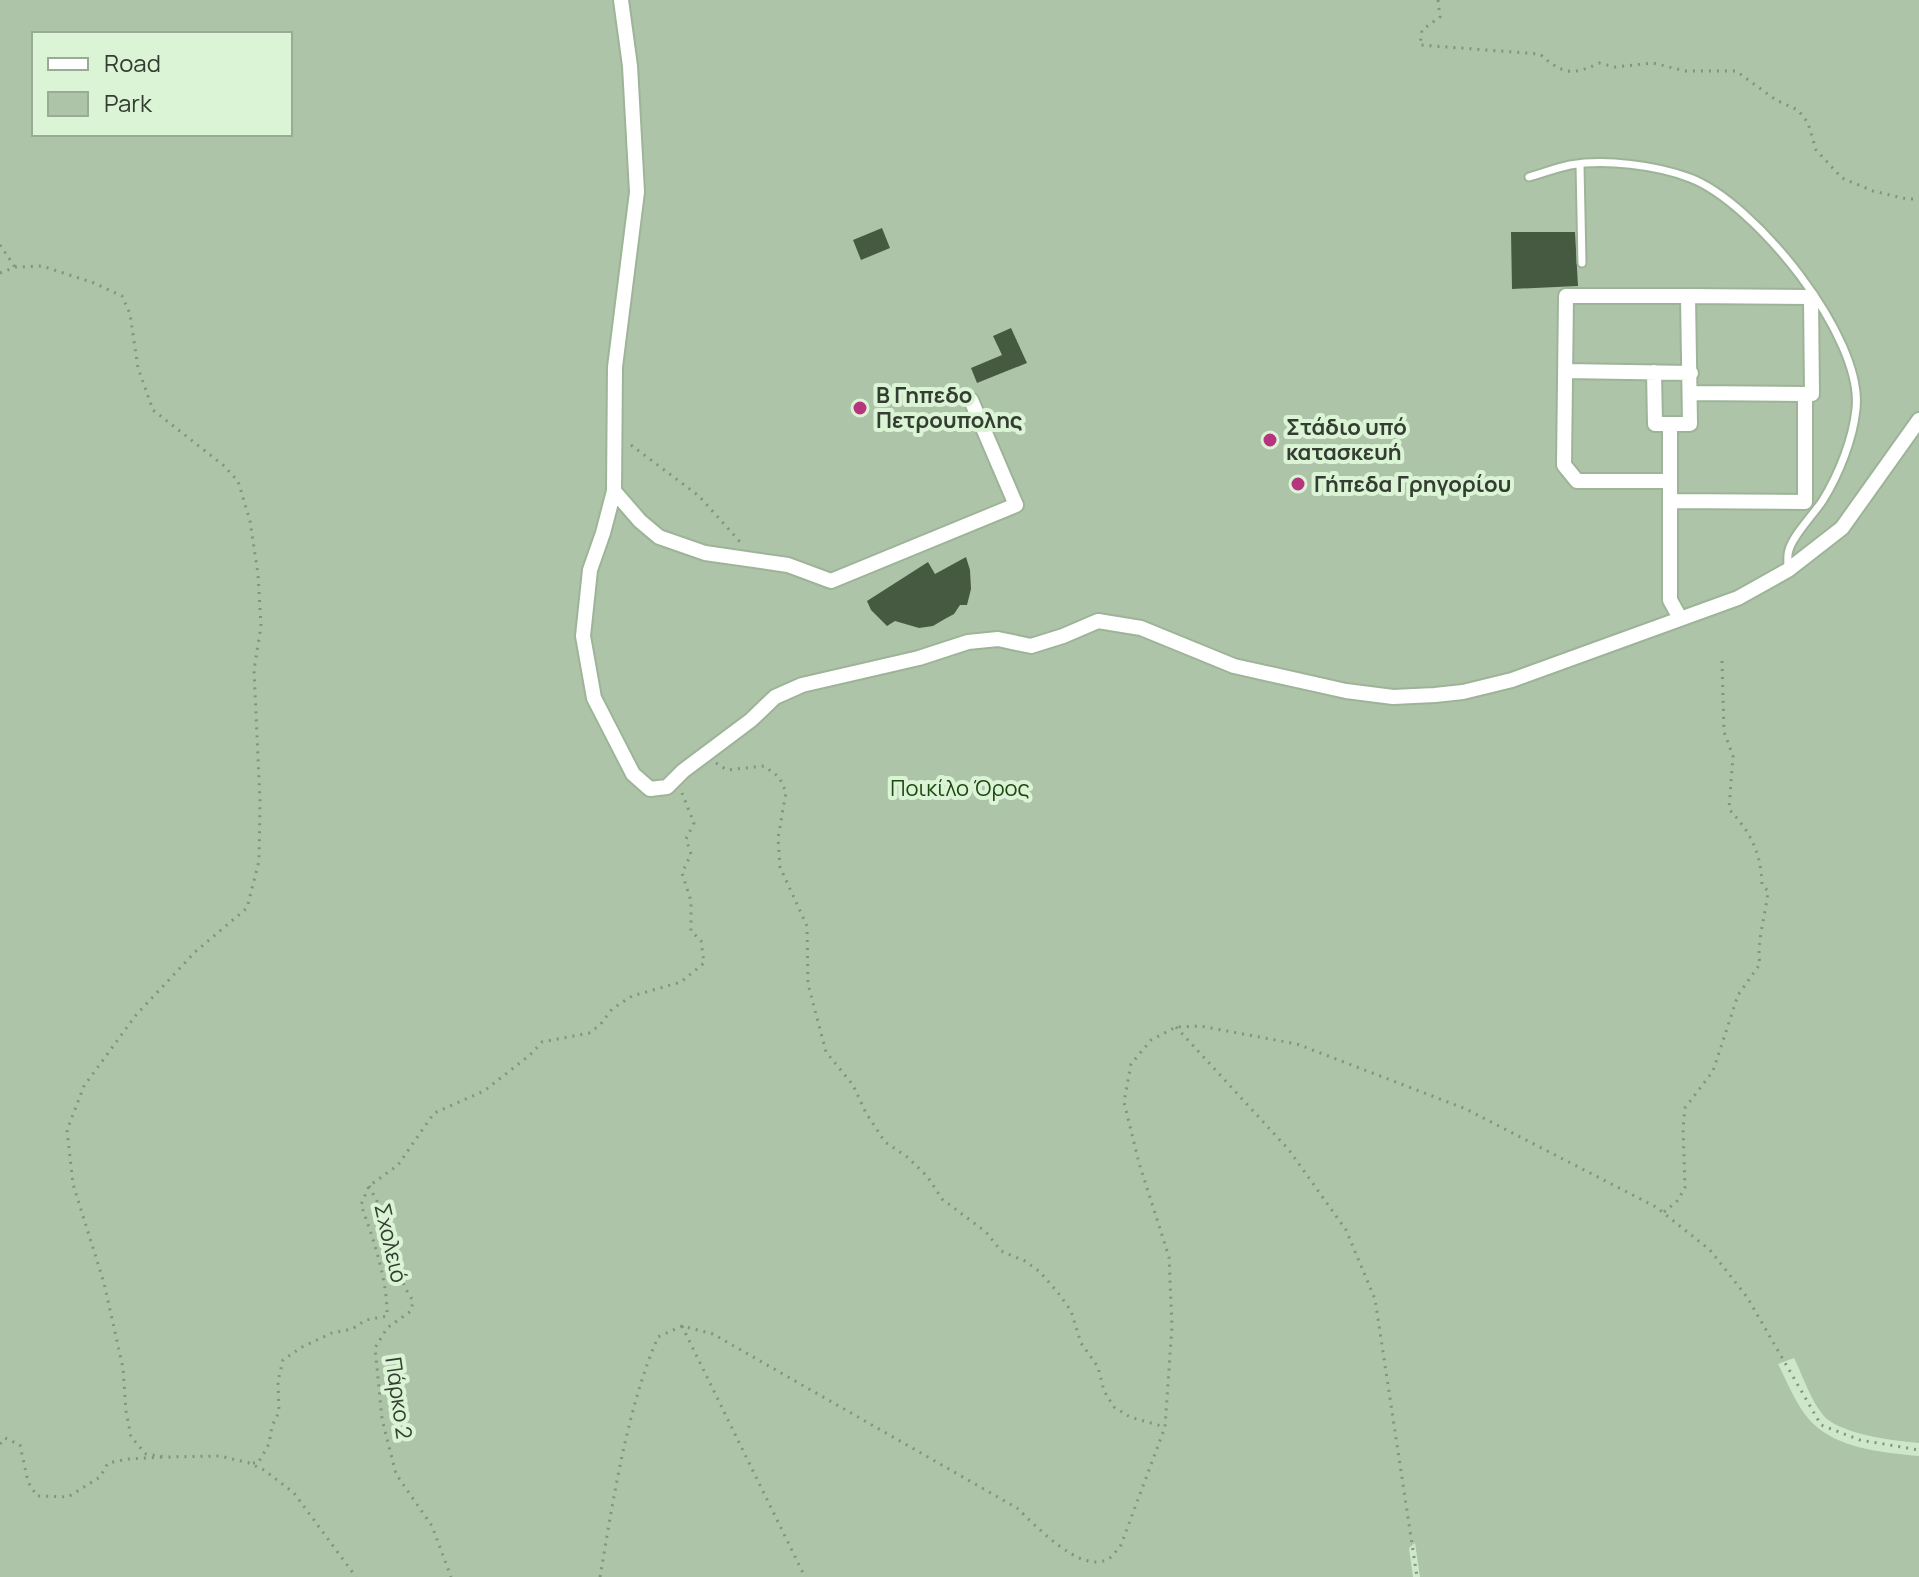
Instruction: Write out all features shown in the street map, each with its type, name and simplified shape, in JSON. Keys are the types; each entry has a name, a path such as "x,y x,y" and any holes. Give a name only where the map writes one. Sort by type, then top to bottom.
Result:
{"street":[{"path":"621,0 630,66 637,192 615,367 614,491 590,570 583,636 594,698 623,749 633,774 650,789 667,787 775,697 802,685 919,658 968,642 998,639 1031,646 1098,621 1141,628 1234,666 1346,691 1393,697 1463,692 1512,680 1738,598 1788,570 1842,528 1919,420"},
{"path":"1670,481 1577,481 1564,465 1566,296 1811,297 1812,394 1691,393"},
{"path":"1654,372 1655,424 1690,424 1688,296"},
{"path":"1565,371 1691,373"},
{"path":"1670,501 1805,502 1805,394"},
{"path":"614,491 659,537 705,553 788,565 831,581 1016,505 971,400"},
{"path":"1670,424 1670,600 1680,618"}],"lane":[{"path":"1529,177 1580,165 1632,164 1691,178 1737,206 1813,292 1837,332 1851,370 1857,407 1849,443 1825,497 1789,548 1788,570"},
{"path":"1580,165 1582,263"}],"path":[{"path":"1438,0 1440,17 1422,30 1420,45 1540,54 1555,67 1579,73 1599,63 1615,67 1653,63 1685,71 1736,71 1776,100 1798,110 1808,123 1816,150 1842,178 1873,191 1919,199"},
{"path":"0,245 15,267"},
{"path":"0,273 15,267 42,266 122,296 130,314 138,368 153,410 223,465 238,481 250,521 258,574 261,626 254,670 260,785 259,861 247,908 195,952 136,1015 84,1086 67,1130 73,1184 104,1283 123,1368 131,1437 146,1454 165,1457"},
{"path":"615,433 699,496 758,562"},
{"path":"1663,1213 1677,1201 1685,1188 1685,1108 1713,1071 1738,995 1760,964 1758,952 1768,891 1762,885 1761,861 1746,827 1729,809 1733,756 1724,732 1722,660"},
{"path":"704,756 727,770 764,766 779,777 786,792 778,838 780,867 807,926 808,984 826,1052 853,1085 885,1142 906,1156 927,1176 942,1199 986,1232 1001,1251 1025,1261 1040,1272 1071,1311 1081,1343 1098,1367 1104,1391 1114,1407 1130,1417 1165,1427"},
{"name":"Σχολειό","path":"249,1463 258,1463 269,1444 272,1426 279,1412 278,1381 283,1360 324,1336 352,1329 366,1320 387,1316 387,1297 379,1260 361,1205 369,1186 398,1165 434,1113 484,1091 542,1042 589,1033 600,1025 612,1009 632,996 681,982 704,963 701,941 691,931 691,901 682,873 691,854 686,839 694,823 680,789 683,771"},
{"path":"600,1577 616,1485 648,1361 658,1337 682,1326 713,1334 1017,1508 1078,1559 1098,1563 1109,1559 1121,1545 1165,1427 1172,1326 1169,1257 1139,1163 1124,1102 1131,1064 1151,1040 1176,1027 1200,1026 1297,1044 1466,1109 1663,1213 1710,1250 1747,1297 1821,1425 1860,1440 1919,1450"},
{"path":"1176,1027 1289,1150 1346,1230 1375,1299 1417,1577"},
{"name":"Πάρκο 2","path":"369,1186 384,1215 389,1242 400,1265 404,1286 413,1301 411,1311 387,1328 375,1348 382,1419 396,1474 432,1526 451,1577"},
{"path":"682,1326 805,1577"},
{"path":"0,1444 5,1438 20,1445 28,1482 37,1496 68,1497 100,1477 108,1463 165,1457 220,1456 249,1463 264,1470 294,1493 356,1577"}],"green space":[{"name":"Ποικίλο Όρος","path":"0,0 1919,0 1919,1443 1854,1432 1830,1422 1814,1402 1794,1358 1778,1364 1805,1415 1828,1435 1866,1449 1919,1456 1919,1577 1420,1577 1415,1543 1409,1548 1413,1577 0,1577"}],"building":[{"path":"882,228 890,248 861,260 853,240"},
{"path":"1511,232 1575,232 1578,286 1512,289"},
{"path":"1011,328 1027,363 977,383 971,368 1002,355 993,336"},
{"path":"966,557 971,589 967,605 960,605 954,614 933,626 919,628 895,621 887,626 871,610 867,601 928,562 935,574"}],"place":[{"name":"Β Γηπεδο Πετρουπολης","path":"860,408"},
{"name":"Στάδιο υπό κατασκευή","path":"1270,440"},
{"name":"Γήπεδα Γρηγορίου","path":"1298,484"}]}
